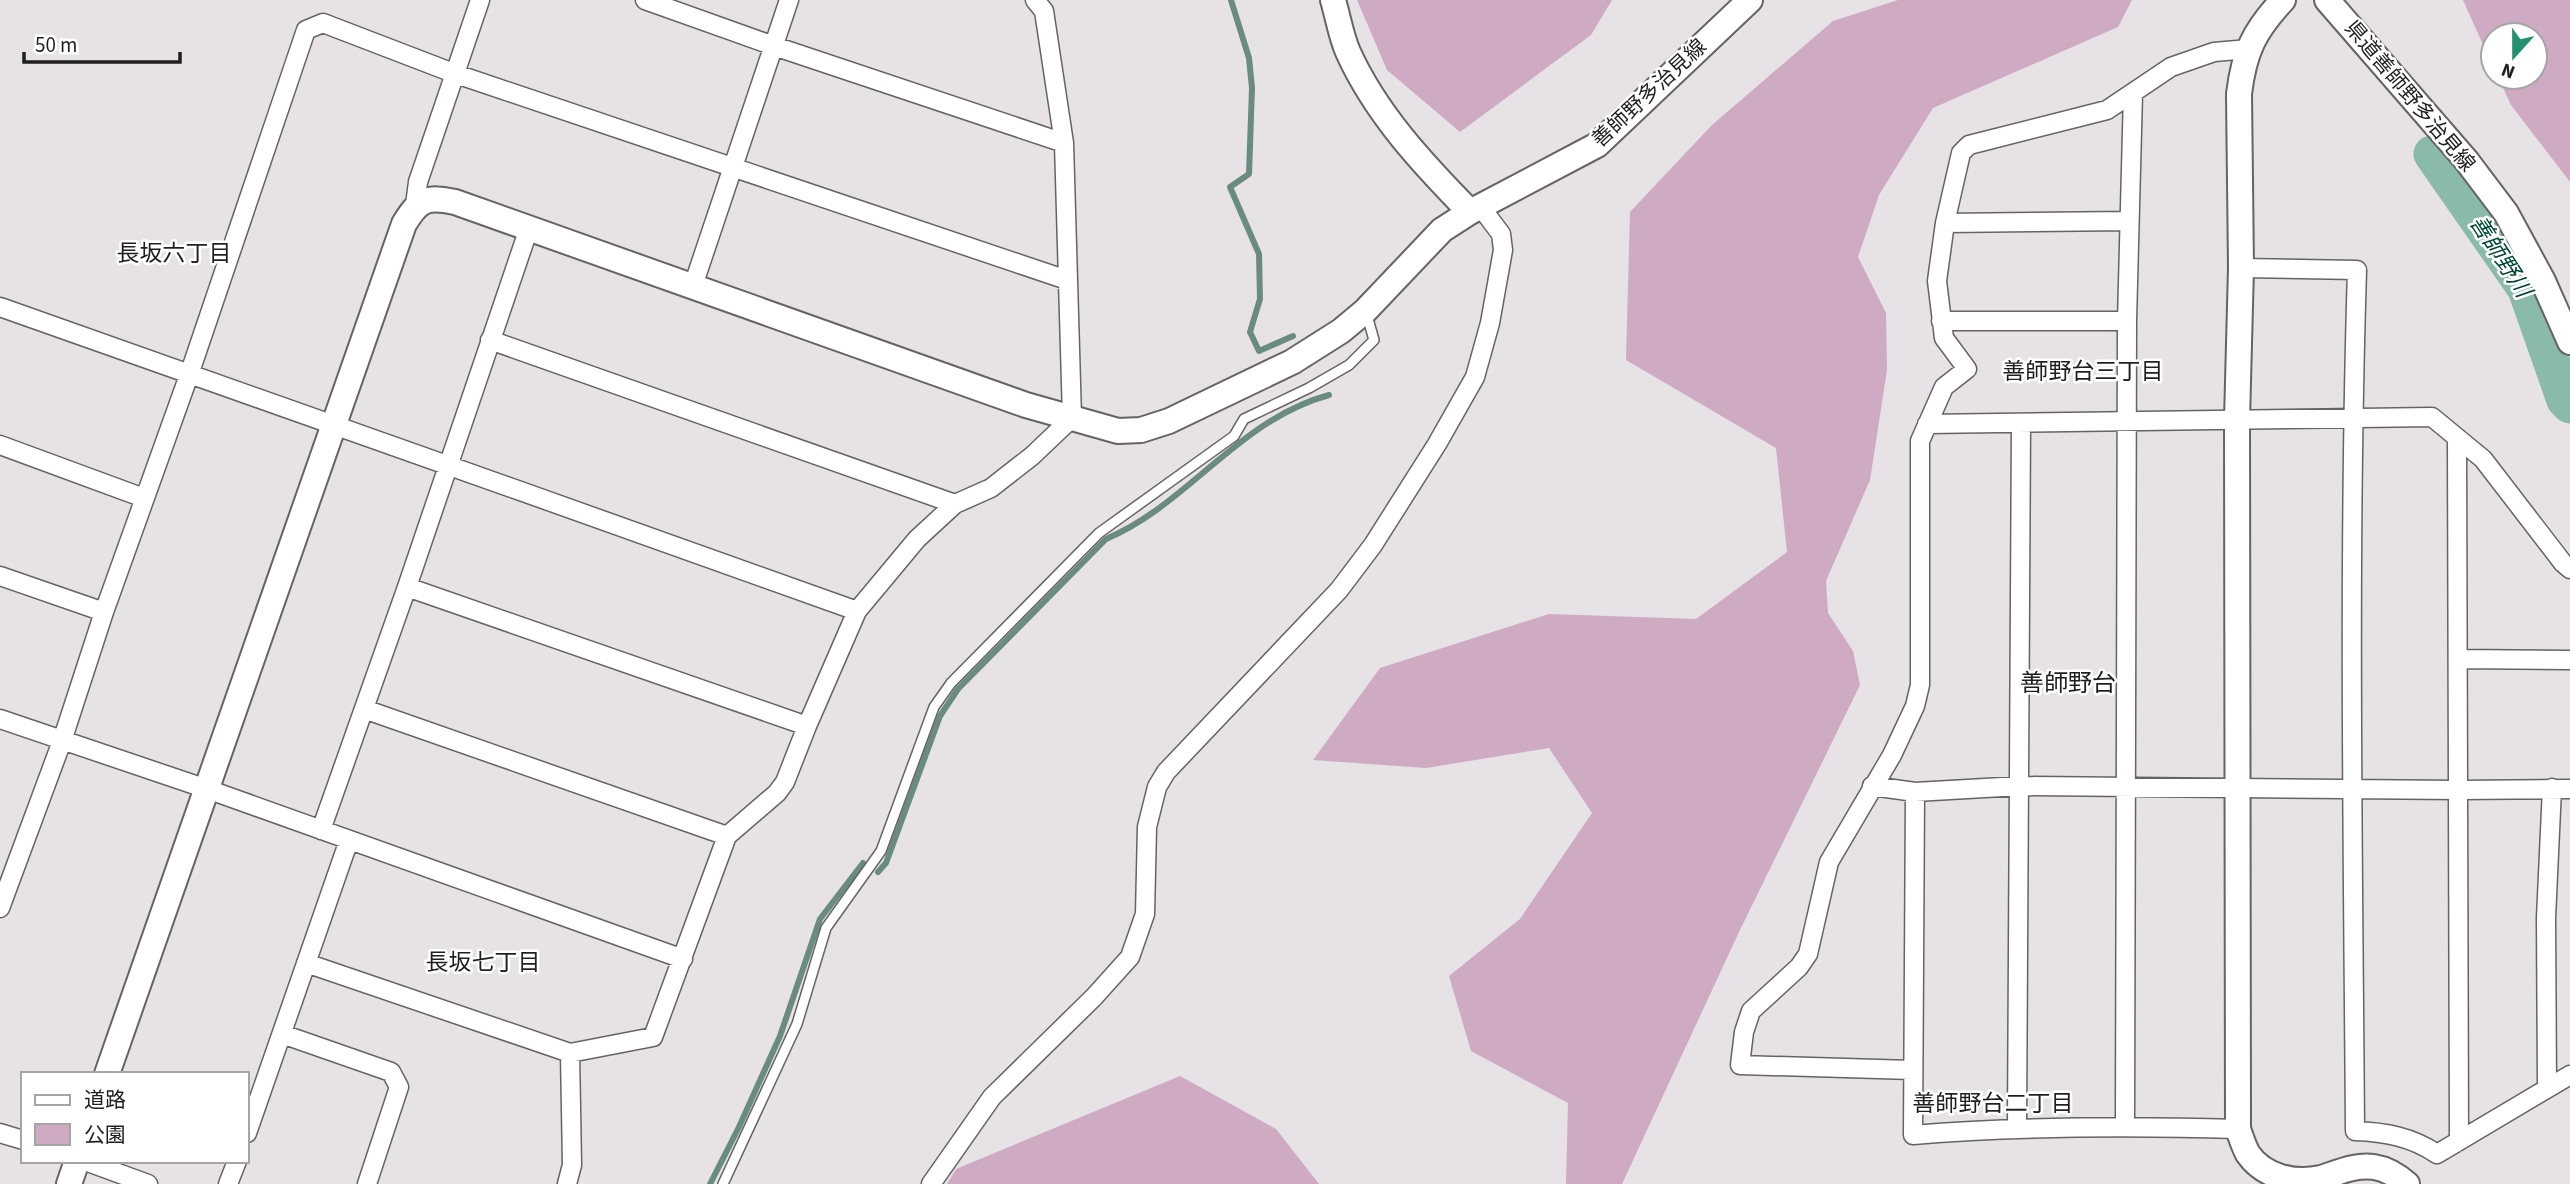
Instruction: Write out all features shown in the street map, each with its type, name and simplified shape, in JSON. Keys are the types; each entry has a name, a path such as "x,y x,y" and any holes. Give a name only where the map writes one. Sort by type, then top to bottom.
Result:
{"street":[{"path":"108,1072 404,223 415,205 418,182 480,0"},
{"path":"645,0 1064,143"},
{"path":"694,286 789,0"},
{"path":"306,963 570,1053 653,1037 727,836 777,793 785,782 857,611 917,539 955,504 991,488 1032,456 1072,418 1064,143 1044,11 1035,0"},
{"path":"931,1184 992,1097 1094,997 1130,957 1145,914 1147,828 1157,787 1166,772 1339,590 1380,534 1437,444 1475,377 1490,323 1503,250 1501,234 1423,163 1387,118 1348,51 1334,0"},
{"name":"善師野多治見線","path":"415,205 435,198 455,202 1026,405 1118,431 1142,430 1169,421 1309,353 1341,331 1365,311 1442,230 1475,209 1597,145 1749,0"},
{"path":"2283,0 2258,29 2242,72 2239,94 2241,268 2237,420 2238,1129 2248,1154 2265,1172 2292,1181 2316,1180 2352,1168 2373,1167 2396,1174 2407,1184"},
{"name":"県道善師野多治見線","path":"2327,0 2466,160 2506,213 2543,281 2570,342"},
{"path":"0,908 8,862 62,741 104,612 189,375 306,30 323,23 456,74 1067,280"},
{"path":"1912,1070 1740,1065 1744,1032 1751,1011 1799,967 1808,954 1829,862 1892,755 1915,706 1920,685 1920,441 1944,387 1967,369 1944,338 1937,281 1945,223 1961,153 1969,145 2107,110 2171,67 2214,51 2249,49"},
{"path":"2125,1126 2127,321 2133,93"},
{"path":"1945,223 2129,221"},
{"path":"321,830 529,228"},
{"path":"2241,268 2357,270 2352,419 2355,1131 2379,1132 2401,1137 2422,1143 2437,1154 2570,1075"},
{"path":"0,307 857,611"},
{"path":"1941,321 2127,321"},
{"path":"490,340 955,504"},
{"path":"1927,424 2432,417 2483,459 2563,564 2570,569"},
{"path":"2017,1128 2021,423"},
{"path":"2458,439 2459,1141"},
{"path":"0,445 144,498"},
{"path":"0,576 104,612"},
{"path":"407,587 807,726"},
{"path":"2458,659 2570,660"},
{"path":"364,709 727,836"},
{"path":"0,719 207,789 683,959"},
{"path":"1872,786 1915,792 2020,786 2561,789 2546,918 2547,1087"},
{"path":"1915,792 1913,1135 2017,1128 2125,1126 2238,1129"},
{"path":"248,1130 349,840"},
{"path":"282,1034 391,1072 399,1087 368,1184"},
{"path":"567,1184 572,1165 570,1053"},
{"path":"0,1133 21,1139"},
{"path":"69,1184 76,1163"},
{"path":"90,1163 148,1184"},
{"path":"228,1184 236,1163"}],"lane":[{"path":"723,1184 797,1024 826,929 881,850 934,707 951,683 1099,533 1234,436 1244,419 1310,388 1349,365 1374,340 1365,311"}],"green space":[{"path":"1357,0 1612,0 1591,35 1460,132 1387,70"},
{"path":"1898,0 2132,0 2118,27 1933,108 1879,195 1858,257 1886,313 1887,370 1870,480 1826,581 1828,613 1853,651 1860,685 1739,932 1622,1184 1566,1184 1568,1103 1471,1051 1449,976 1520,919 1592,813 1549,748 1426,768 1313,760 1380,668 1549,614 1696,619 1787,552 1776,448 1626,360 1630,212 1712,125 1833,21"},
{"path":"2463,0 2570,0 2570,182 2511,105 2504,91 2549,91 2549,21 2479,21 2479,36"},
{"path":"1180,1076 1276,1129 1319,1184 947,1184 956,1169"}],"waterway":[{"path":"1231,0 1249,58 1252,88 1249,174 1230,187 1259,254 1260,299 1250,332 1259,351 1293,336"},
{"name":"善師野川","path":"2432,154 2526,289 2565,400 2570,405"},
{"path":"878,872 886,863 940,716 958,689 1106,539 1136,524 1163,505 1268,423 1297,407 1329,395"},
{"path":"710,1184 780,1036 820,919 863,863"}],"district":[{"name":"長坂六丁目","path":"174,253"},
{"name":"善師野台三丁目","path":"2083,371"},
{"name":"善師野台","path":"2068,683"},
{"name":"長坂七丁目","path":"483,962"},
{"name":"善師野台二丁目","path":"1993,1103"}]}
